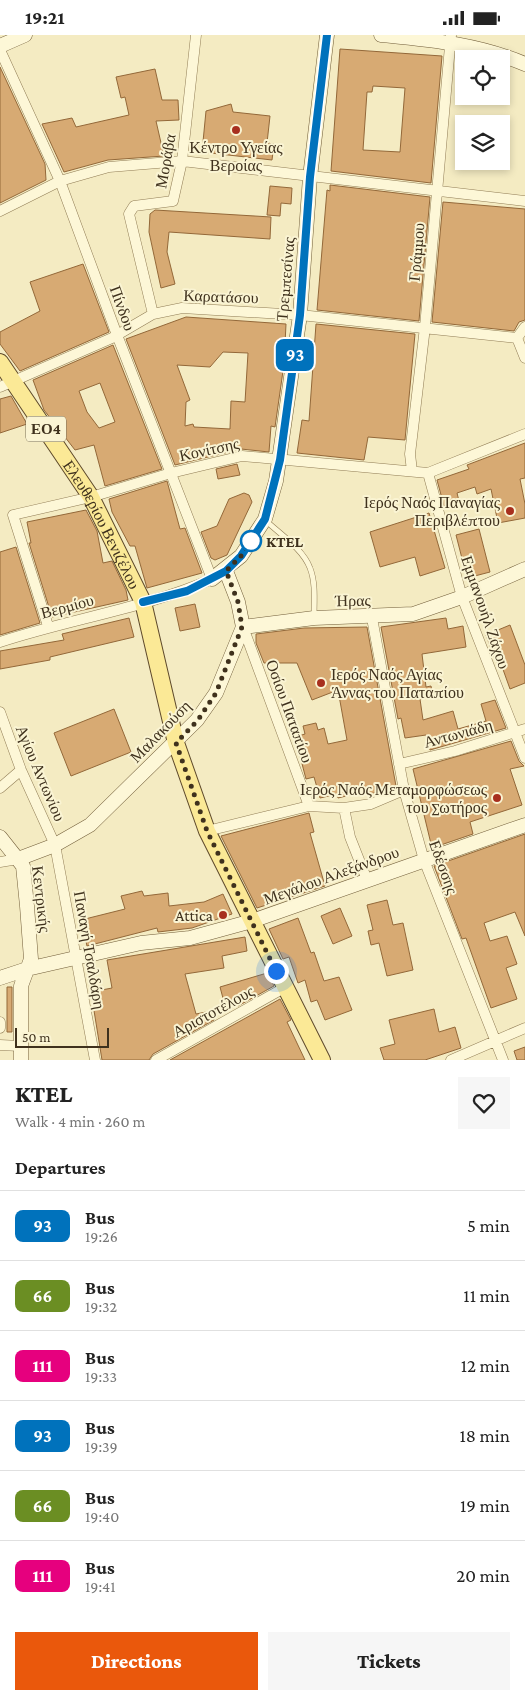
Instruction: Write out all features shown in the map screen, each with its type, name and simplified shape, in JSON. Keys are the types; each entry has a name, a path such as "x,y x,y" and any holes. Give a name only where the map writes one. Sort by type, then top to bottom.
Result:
{"main road":[{"name":"Ελευθερίου Βενιζέλου","path":"0,362 7,384 91,497 143,602 176,743 207,831 284,988 322,1060"}],"street":[{"path":"0,48 25,35"},
{"name":"Μοράβα","path":"153,314 129,214 134,206 173,201 182,161 196,35"},
{"name":"Τρεμπεσίνας","path":"143,602 187,591 226,571 241,556 265,519 280,460 300,315 310,177 327,35"},
{"path":"381,35 451,38 525,63"},
{"name":"Γράμμου","path":"412,471 410,454 425,327 451,38"},
{"name":"Πίνδου","path":"0,48 60,181 117,335 212,579"},
{"path":"0,211 60,181 109,167 182,161 525,201"},
{"name":"Καρατάσου","path":"7,384 117,335 153,314 182,308 300,315 517,338"},
{"path":"525,327 517,338 525,358"},
{"name":"Κονίτσης","path":"48,627 14,515 91,497 171,473 242,456 428,473 525,434"},
{"name":"Εμμανουήλ Ζάχου","path":"428,473 462,597 525,758"},
{"name":"Ήρας","path":"242,627 314,618 372,618 413,614 462,597 525,569"},
{"path":"226,571 238,602 242,627"},
{"name":"Βερμίου","path":"0,642 48,627 143,602"},
{"name":"Εδέσσης","path":"372,618 404,790 424,860 503,1060"},
{"name":"Μαλακούση","path":"18,859 55,845 90,825 176,743 198,720 216,693 242,627"},
{"name":"Οσίου Παταπίου","path":"242,627 309,807"},
{"name":"Αγίου Αντωνίου","path":"0,712 21,770 55,845"},
{"name":"Αντωνιάδη","path":"399,764 525,729"},
{"path":"0,788 21,770"},
{"path":"207,831 309,807 344,808 371,804 404,790"},
{"path":"344,808 350,837 367,881"},
{"name":"Μεγάλου Αλεξάνδρου","path":"0,978 27,969 141,943 190,938 252,921 525,825"},
{"name":"Κεντρικής","path":"0,837 23,866 31,959 21,986 22,1056"},
{"name":"Παναγή Τσαλδάρη","path":"55,845 95,1060"},
{"path":"0,862 18,859"},
{"name":"Αριστοτέλους","path":"156,1060 284,988"},
{"path":"0,1022 0,1028"},
{"path":"451,1060 525,1028"},
{"path":"0,1045 22,1056"}],"lane":[{"path":"265,519 304,557 310,568 314,618"}],"building":[{"path":"340,49 442,56 431,183 331,171","holes":["373,86 405,88 400,152 363,150 367,92 372,92"]},
{"path":"0,67 45,164 46,180 0,203"},
{"path":"155,69 162,100 178,100 179,120 156,121 164,156 108,160 64,172 42,124 72,118 76,127 129,115 125,97 121,98 116,77"},
{"name":"Κέντρο Υγείας Βεροίας","path":"231,104 233,112 270,116 267,143 274,144 272,160 202,152 206,111"},
{"path":"330,185 430,197 419,321 317,310 327,190 330,191"},
{"path":"270,186 292,188 291,204 281,203 280,216 267,215"},
{"path":"443,202 525,209 525,320 519,322 514,331 432,322"},
{"path":"155,210 271,217 270,239 169,232 167,252 175,284 161,288 149,232 150,214"},
{"path":"83,264 109,332 20,371 0,344 0,332 40,311 30,282"},
{"path":"186,317 286,324 284,364 275,427 271,426 269,452 241,449 175,465 126,339","holes":["223,352 248,353 245,402 231,401 230,429 194,427 193,424 185,426 186,402 190,400 177,365 210,367"]},
{"path":"316,324 415,334 405,440 368,437 364,460 297,453 302,420 309,421"},
{"path":"113,345 162,469 105,486 94,445 75,450 44,410 33,380","holes":["100,383 115,422 99,428 87,412 79,391"]},
{"path":"11,396 27,424 0,433 0,399"},
{"path":"525,443 525,478 520,479 525,504 525,518 498,523 491,489 477,494 475,487 457,493 459,501 444,506 437,480 469,469 467,465"},
{"path":"237,464 240,475 218,479 216,469"},
{"path":"167,481 180,529 185,528 202,573 147,588 135,546 130,546 112,512 109,499"},
{"path":"244,493 249,495 252,502 227,555 215,560 211,558 201,532 217,526 229,499"},
{"path":"86,510 97,531 103,563 112,561 126,590 128,600 52,617 29,543 31,543 27,522"},
{"path":"429,513 445,568 420,576 415,557 380,567 370,532"},
{"path":"479,529 490,572 467,578 456,535"},
{"path":"16,547 40,623 0,635 0,552"},
{"path":"195,604 200,627 180,631 175,608"},
{"path":"129,618 134,637 50,657 50,660 0,669 0,651 64,640 62,634"},
{"path":"446,618 448,629 463,626 466,647 422,654 426,687 431,686 433,697 420,699 423,720 453,711 458,729 486,721 481,704 495,700 506,728 430,750 426,735 405,738 401,718 398,719 381,627"},
{"path":"510,625 525,665 525,683 510,689 500,661 496,662 486,635"},
{"path":"367,627 396,786 383,792 366,794 366,791 338,798 337,794 320,798 314,777 306,779 295,737 305,734 303,726 316,723 318,730 324,728 328,744 347,740 338,690 312,700 297,663 264,663 256,643 256,634 304,628"},
{"path":"114,709 131,752 71,776 54,733"},
{"path":"511,741 519,761 524,766 510,769 522,805 470,822 473,834 432,848 413,769"},
{"path":"309,813 314,832 310,833 325,886 257,908 221,836"},
{"path":"525,834 525,936 515,912 484,923 490,941 507,936 517,964 506,968 517,999 491,1008 466,938 462,939 434,866"},
{"path":"142,891 144,896 168,893 169,906 204,902 223,894 232,914 192,928 158,932 157,928 87,946 81,920 125,909 121,896"},
{"path":"387,900 393,925 403,923 413,970 387,976 379,943 371,945 368,931 373,930 367,905"},
{"path":"340,908 352,936 333,944 321,916"},
{"path":"298,918 311,953 314,952 324,981 339,977 352,1010 325,1020 317,1000 311,1002 305,980 298,983 289,957 283,959 269,929"},
{"path":"245,937 247,951 222,956 224,968 185,974 196,1014 211,1011 214,1020 153,1054 149,1060 102,1060 91,992 112,988 107,960"},
{"path":"267,973 274,986 238,1006 236,999 224,1002 220,987"},
{"path":"7,987 12,987 12,1032 7,1032"},
{"path":"280,999 291,1020 287,1022 305,1060 170,1060"},
{"path":"434,1009 439,1032 455,1027 461,1048 425,1060 384,1060 380,1048 395,1044 389,1020"},
{"path":"525,1047 525,1060 517,1060 514,1051"}],"bus line":[{"name":"93","path":"143,602 187,591 226,571 241,556 265,519 280,460 300,315 310,177 327,35"}],"place":[{"name":"Κέντρο Υγείας Βεροίας","path":"236,130"},
{"name":"Ιερός Ναός Παναγίας Περιβλέπτου","path":"510,511"},
{"name":"KTEL","path":"251,541"},
{"name":"Ιερός Ναός Αγίας Άννας του Παταπίου","path":"321,683"},
{"name":"Ιερός Ναός Μεταμορφώσεως του Σωτήρος","path":"497,798"},
{"name":"Attica","path":"223,915"}],"route":[{"path":"251,541 241,556 226,571 238,602 242,627 216,693 198,720 176,743 207,831 276,971"}]}
